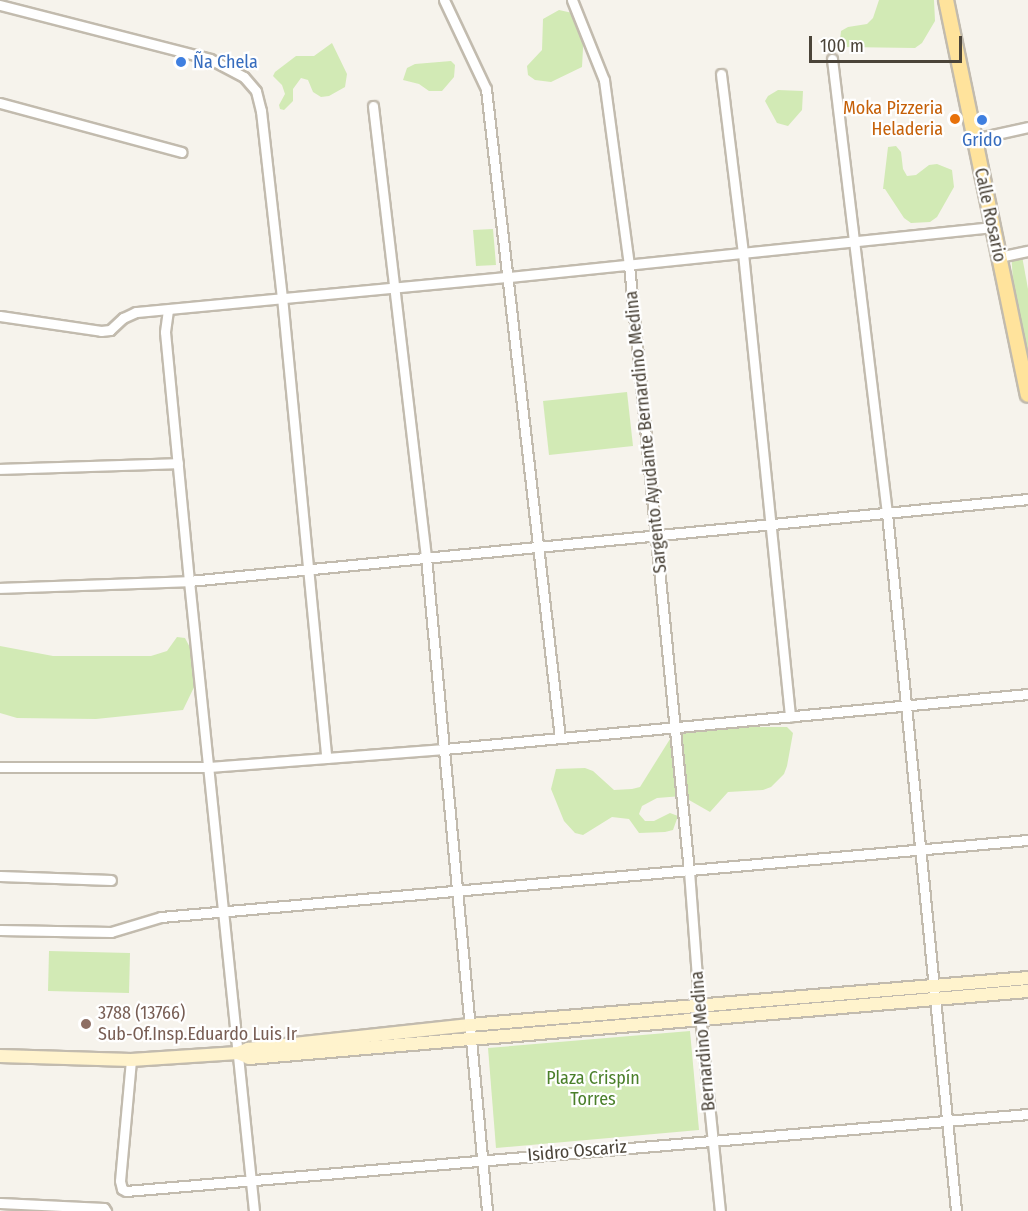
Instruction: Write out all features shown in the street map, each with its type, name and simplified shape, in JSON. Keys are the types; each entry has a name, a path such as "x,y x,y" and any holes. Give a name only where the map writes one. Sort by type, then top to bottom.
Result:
{"main road":[{"name":"Calle Rosario","path":"946,0 1028,395"}],"street":[{"path":"444,0 486,89 560,738"},
{"name":"Sargento Ayudante Bernardino Medina","path":"572,0 604,80 629,265 689,871"},
{"path":"0,5 210,59 244,76 256,91 261,111 282,297 326,758"},
{"path":"832,59 887,513 956,1211"},
{"path":"721,74 743,253 790,717"},
{"path":"0,103 182,152"},
{"path":"373,105 426,556 487,1211"},
{"path":"974,139 1028,127"},
{"path":"0,316 101,332 110,330 129,314 993,227"},
{"path":"999,257 1028,251"},
{"path":"168,310 165,332 254,1211"},
{"path":"0,469 178,464"},
{"path":"0,588 189,581 426,556 1028,499"},
{"path":"0,767 209,766 326,758 906,707 1028,694"},
{"path":"0,930 111,932 152,918 1028,840"},
{"name":"Bernardino Medina","path":"689,871 700,1019 720,1211"},
{"path":"0,876 111,880"},
{"path":"0,1056 131,1060 238,1053 248,1049 470,1026 1028,978"},
{"path":"238,1053 249,1058 1028,991"},
{"name":"Isidro Oscariz","path":"131,1060 120,1181 122,1189 126,1191 947,1119 1028,1114"},
{"path":"0,1203 104,1208 106,1211"}],"green space":[{"path":"879,0 934,0 935,21 922,43 915,48 845,47 840,40 841,31 848,27 867,24 873,18"},
{"path":"559,10 577,14 584,30 582,67 551,82 535,80 528,75 527,66 542,50 543,19"},
{"path":"332,43 347,74 345,87 329,96 321,97 313,92 308,80 301,78 293,89 293,101 284,110 280,109 279,105 285,94 282,85 273,76 275,72 296,56 314,56"},
{"path":"451,61 455,65 454,77 442,91 429,91 419,84 403,80 407,68 415,64"},
{"path":"778,90 803,91 802,110 788,126 777,123 765,101 768,96"},
{"path":"896,146 901,152 903,169 907,176 916,175 929,165 937,164 952,170 954,187 937,217 930,222 911,223 904,218 883,189 888,147"},
{"path":"493,229 496,265 476,266 473,230"},
{"path":"1011,249 1019,250 1022,256 1028,289 1028,392 1014,299"},
{"path":"627,392 633,446 549,455 543,401"},
{"path":"177,637 185,638 197,661 198,679 183,710 96,719 17,718 0,713 0,646 53,656 151,656 167,651"},
{"path":"730,727 787,727 793,733 784,774 771,787 763,790 728,792 710,812 682,796 657,798 642,806 639,814 645,821 654,821 670,813 678,816 673,830 665,832 639,833 629,819 612,817 583,835 575,833 564,821 551,789 556,769 585,768 593,771 614,790 632,789 640,787 670,739 687,731"},
{"path":"49,951 130,953 129,993 48,991"},
{"path":"688,1012 687,1014 480,1032 480,1030"},
{"name":"Plaza Crispín Torres","path":"690,1031 699,1130 496,1148 488,1048"}],"place":[{"name":"Ña Chela","path":"181,62"},
{"name":"Moka Pizzeria Heladeria","path":"955,119"},
{"name":"Grido","path":"982,120"},
{"name":"3788 (13766) Sub-Of.Insp.Eduardo Luis Ir","path":"86,1024"}]}
